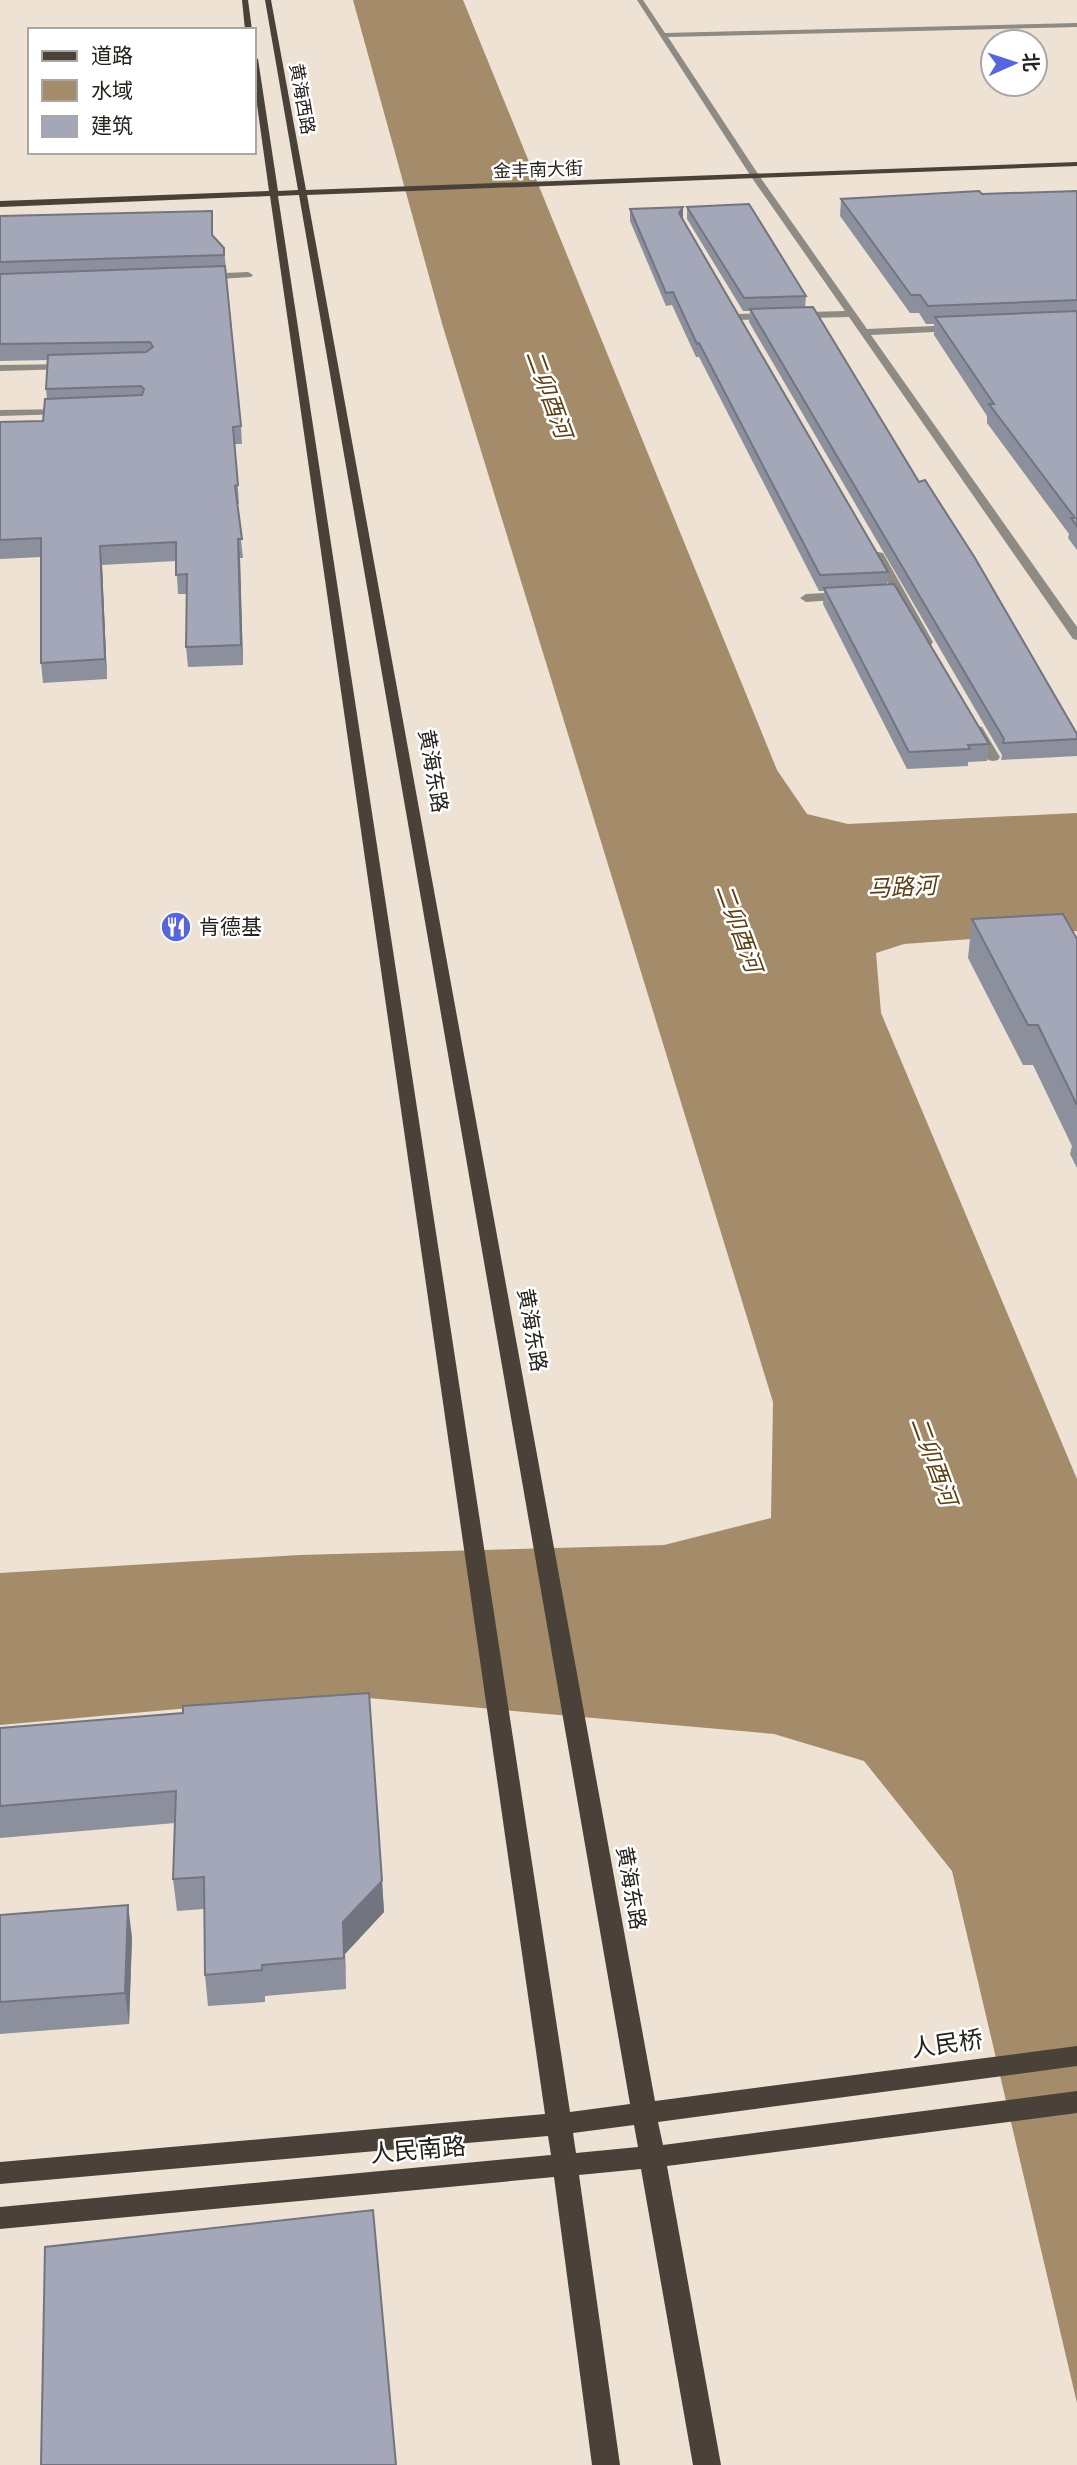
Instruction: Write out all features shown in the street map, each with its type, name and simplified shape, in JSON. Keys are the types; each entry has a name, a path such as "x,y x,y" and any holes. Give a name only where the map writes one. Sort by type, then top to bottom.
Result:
{"main road":[{"path":"245,0 249,28"},
{"name":"黄海西路","path":"268,0 305,199"},
{"name":"黄海西路","path":"256,72 276,200"},
{"name":"金丰南大街","path":"0,213 759,182 1077,164"},
{"path":"968,179 995,178"},
{"name":"金丰南大街","path":"759,182 954,179"},
{"name":"黄海东路","path":"305,199 707,2465"},
{"path":"276,200 565,2164 606,2465"},
{"name":"金丰南大街","path":"0,204 276,200"},
{"name":"人民桥","path":"824,2089 1077,2056"},
{"name":"人民南路","path":"0,2174 559,2124 824,2089"},
{"name":"人民南路","path":"0,2218 653,2157 1077,2102"}],"street":[{"path":"640,0 759,182 1077,636"},
{"path":"664,35 1077,25"},
{"path":"193,277 248,275"},
{"path":"732,306 746,329"},
{"path":"738,317 851,314"},
{"path":"864,332 972,328"},
{"path":"0,368 80,365"},
{"path":"0,413 83,410"},
{"path":"872,545 894,594 933,652"},
{"path":"806,598 860,595"},
{"path":"973,722 993,757"}],"water":[{"path":"353,0 463,0 777,770 807,814 848,824 1077,813 1077,931 904,944 876,953 881,1013 1077,1479 1077,2403 952,1871 864,1761 774,1734 334,1695 0,1725 0,1573 299,1555 664,1545 771,1518 773,1402 443,327"}],"building":[{"path":"979,191 982,194 1077,191 1077,300 928,306 920,295 911,295 841,199"},
{"path":"749,204 806,296 744,298 687,207"},
{"path":"683,207 679,213 888,572 820,575 699,343 697,344 673,292 666,293 630,209"},
{"path":"212,211 212,235 224,248 224,255 0,262 0,216"},
{"path":"225,266 241,426 233,427 238,485 235,486 242,539 238,539 241,645 186,647 187,574 176,575 176,542 100,546 105,659 41,663 41,538 0,540 0,422 43,421 45,399 142,395 144,389 141,386 46,389 48,355 146,352 153,347 150,342 0,344 0,274"},
{"path":"813,307 919,482 925,480 975,558 1077,734 1077,739 1003,743 1004,739 750,309"},
{"path":"1077,311 1077,526 1071,518 1075,518 989,404 994,404 935,317"},
{"path":"894,584 989,744 968,745 970,749 909,752 824,588"},
{"path":"1063,914 1077,939 1077,1105 1038,1025 1028,1025 972,919"},
{"path":"369,1693 382,1881 343,1922 344,1958 262,1965 262,1970 205,1975 204,1877 173,1879 176,1791 0,1806 0,1728 183,1713 183,1706"},
{"path":"128,1905 125,1993 0,2002 0,1915"},
{"path":"373,2210 396,2465 41,2465 45,2247"}],"place":[{"name":"肯德基","path":"176,927"}],"water label":[{"name":"二卯酉河","path":"549,394"},
{"name":"马路河","path":"902,887"},
{"name":"二卯酉河","path":"739,928"},
{"name":"二卯酉河","path":"934,1461"}]}
